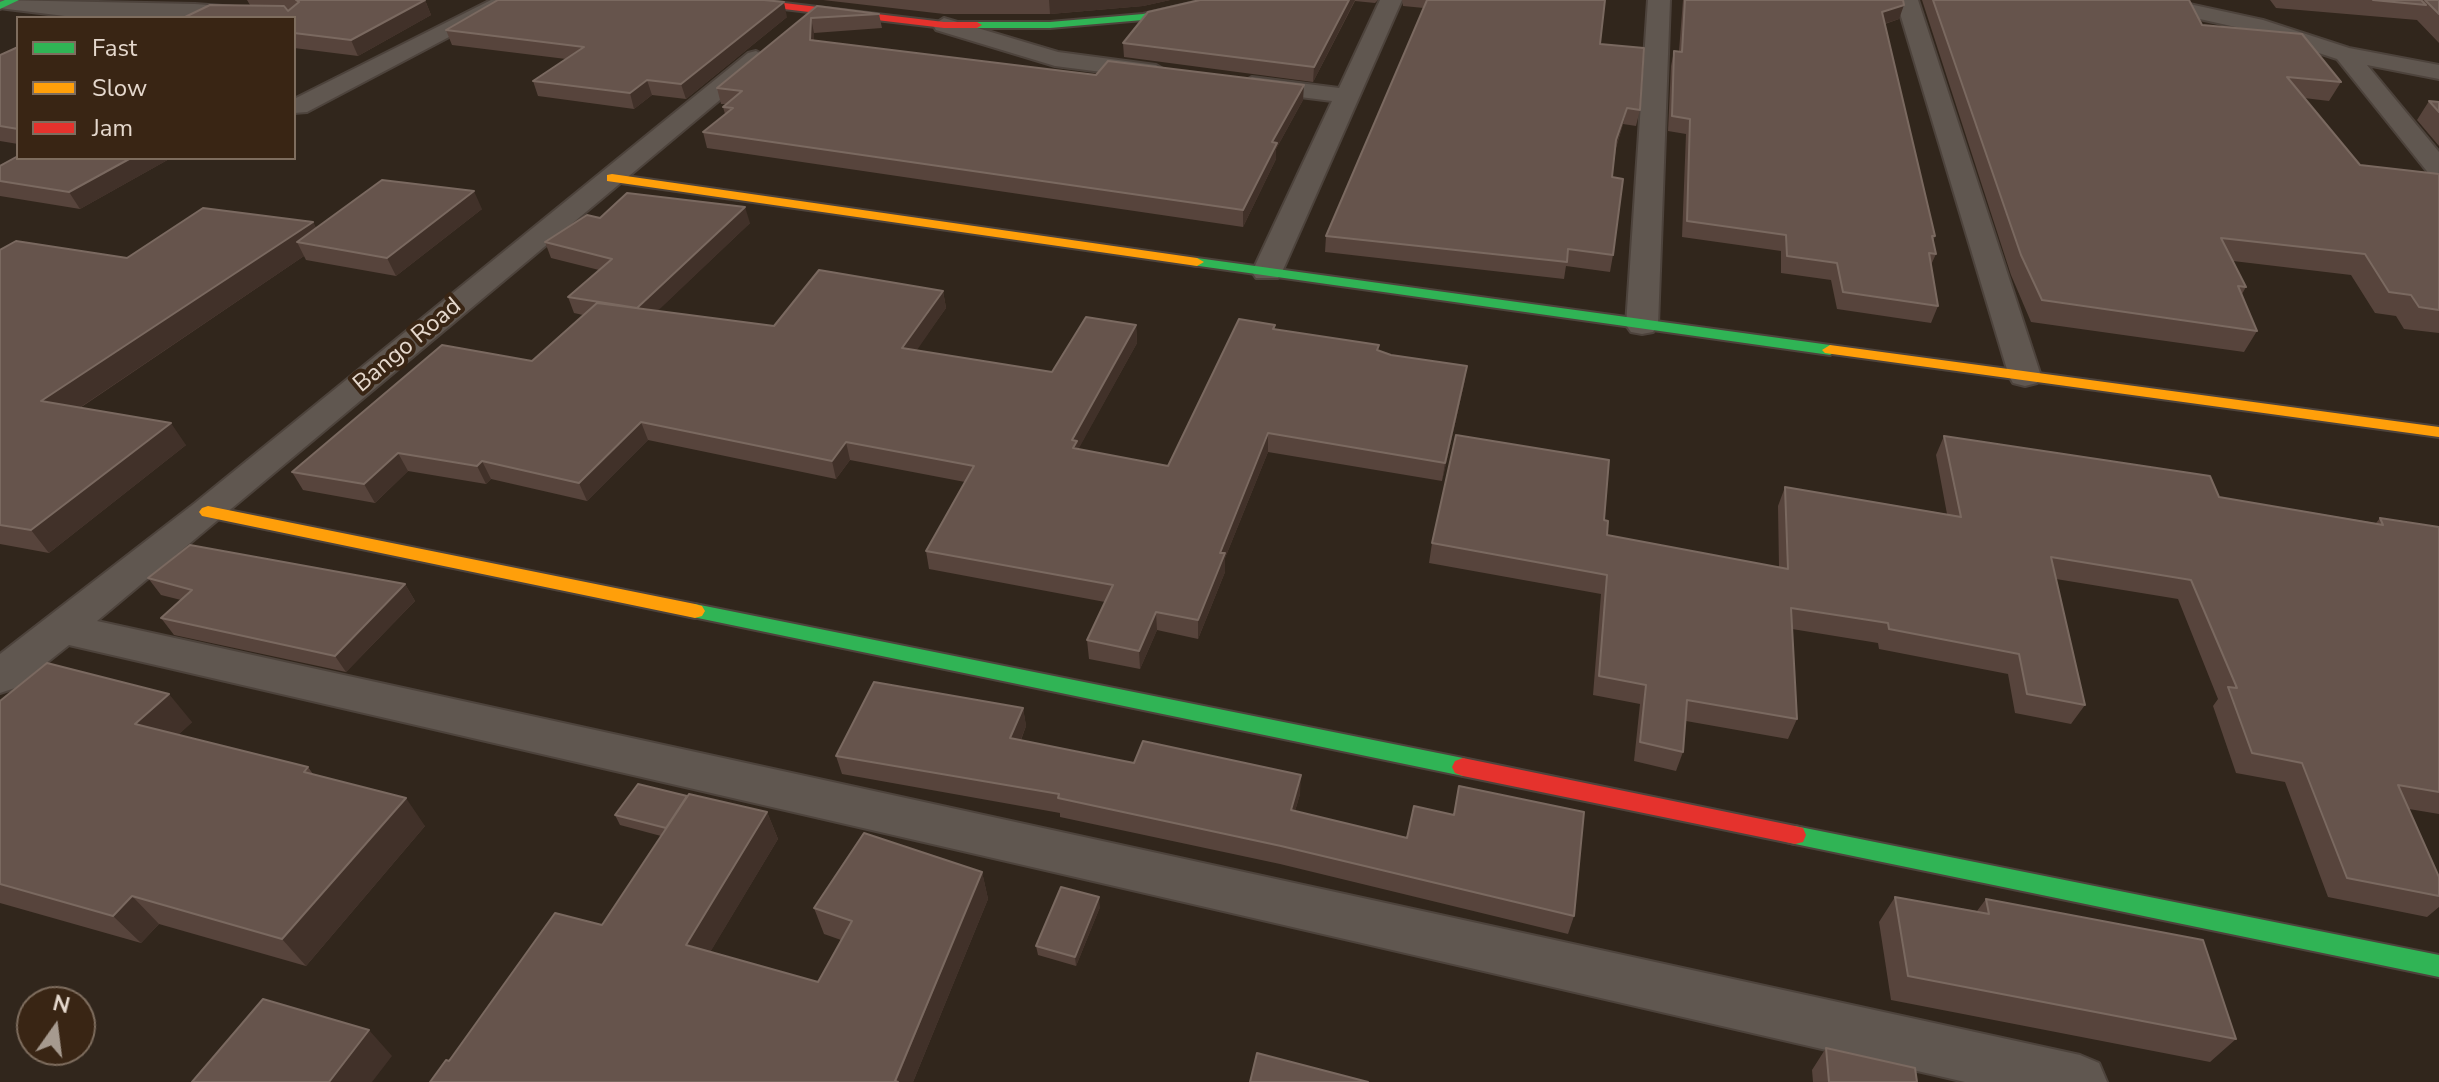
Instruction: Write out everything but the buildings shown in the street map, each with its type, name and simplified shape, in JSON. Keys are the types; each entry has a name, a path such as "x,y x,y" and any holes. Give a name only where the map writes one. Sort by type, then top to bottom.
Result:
{"street":[{"path":"298,107 508,0"},
{"path":"733,0 944,25 1066,24 1143,17 1216,0"},
{"path":"1267,272 1391,0"},
{"path":"1642,325 1659,0"},
{"path":"1907,0 2025,376"},
{"path":"2123,0 2155,3 2255,25 2345,54 2439,72"},
{"path":"7,3 73,10 195,11 260,16"},
{"name":"Bango Road","path":"0,677 208,512 813,11"},
{"path":"944,25 1055,59 1178,75"},
{"path":"2345,54 2439,169"},
{"path":"1224,81 1347,96"},
{"path":"612,178 1642,325 2439,432"},
{"path":"208,512 2439,966"},
{"path":"61,628 2080,1082"}],"traffic: fast":[{"path":"0,6 14,0"},
{"path":"977,25 1050,25 1143,17 1216,0"},
{"path":"1197,262 1830,350"},
{"path":"695,611 1463,767"},
{"path":"1795,835 2439,966"}],"traffic: slow":[{"path":"612,178 1197,262"},
{"path":"1830,350 2439,432"},
{"path":"208,512 695,611"}],"traffic: jam":[{"path":"733,0 944,25 977,25"},
{"path":"1463,767 1795,835"}]}
